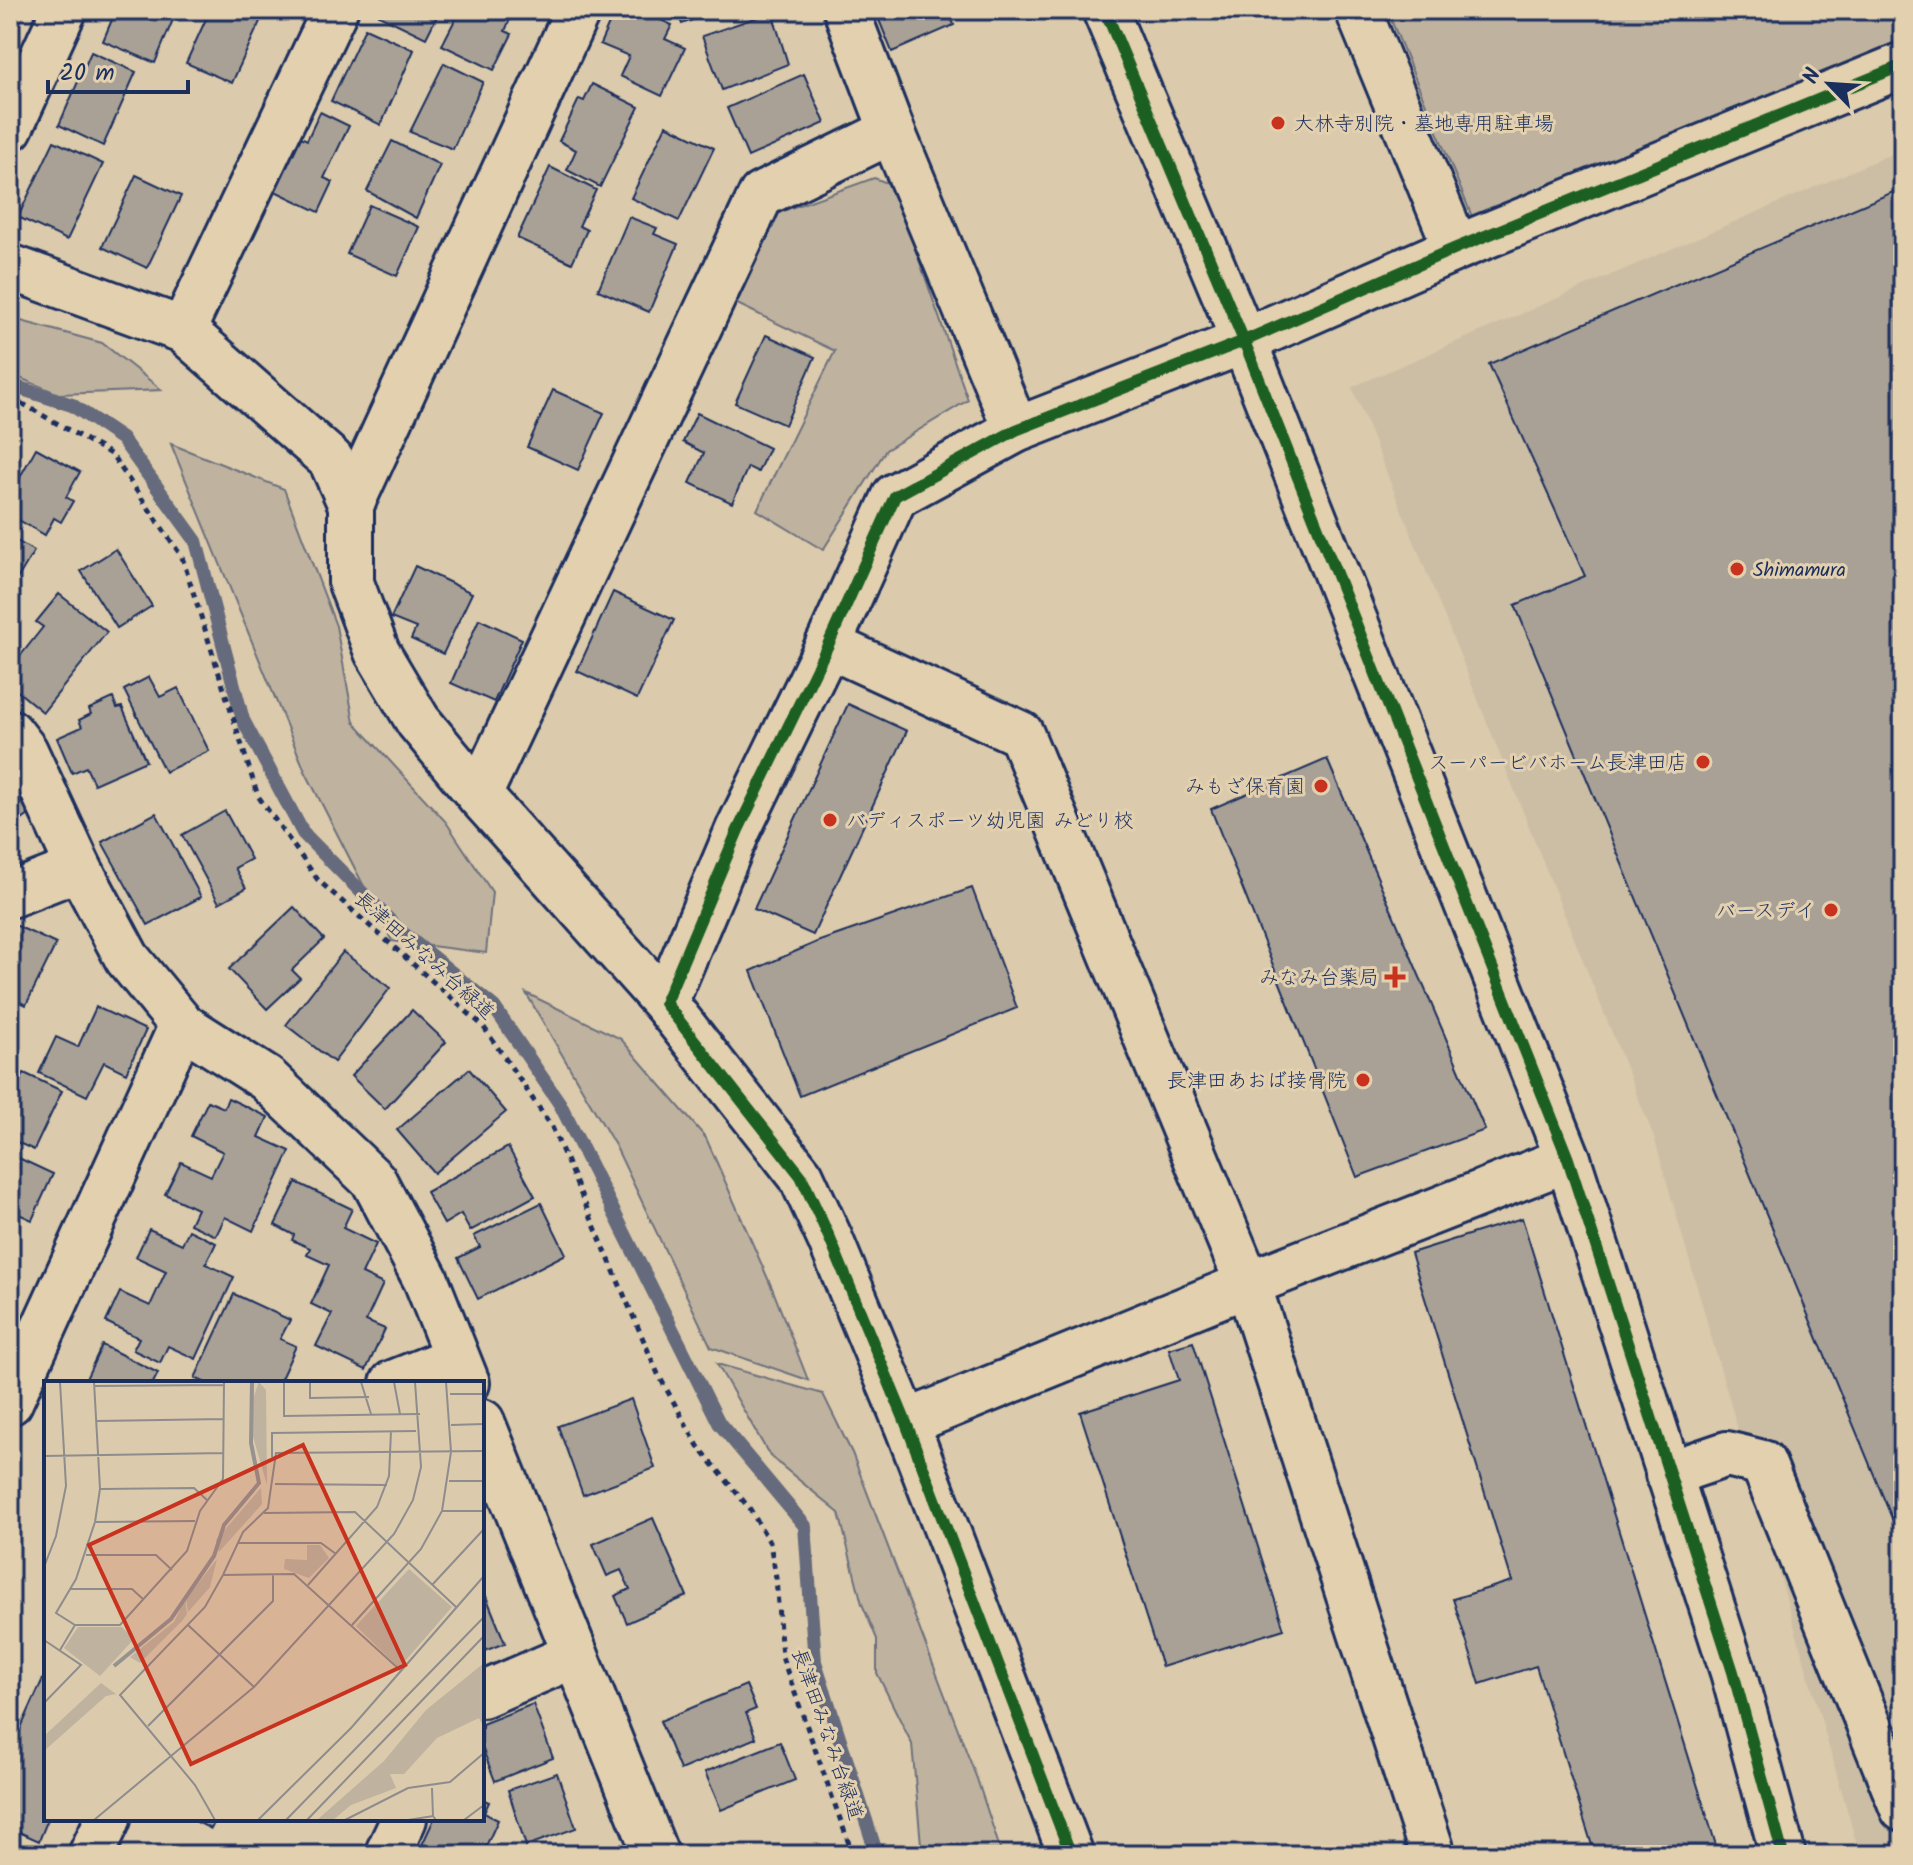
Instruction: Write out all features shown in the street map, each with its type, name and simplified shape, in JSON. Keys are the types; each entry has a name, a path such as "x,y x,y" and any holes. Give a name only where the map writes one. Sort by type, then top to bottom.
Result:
{"street":[{"path":"10,128 64,10"},
{"path":"183,330 335,10"},
{"path":"351,505 578,10"},
{"path":"846,10 892,131 1016,430"},
{"path":"1105,10 1244,341 1568,1159 1733,1672 1783,1855"},
{"path":"1358,10 1456,248"},
{"path":"665,1003 738,830 828,645 895,496 1016,430 1244,341 1456,248 1903,65"},
{"path":"479,795 761,195 892,131"},
{"path":"10,267 183,330 331,460 351,505 351,583 377,652 418,721 479,795 665,1003 801,1176 906,1423 1071,1855"},
{"path":"828,645 1021,734 1248,1284 1433,1855"},
{"path":"10,732 25,751 79,868 127,958 182,1025 267,1079 374,1181 426,1280 462,1370 404,1381"},
{"path":"10,895 79,868"},
{"path":"10,1402 182,1025"},
{"path":"906,1423 1248,1284 1568,1159"},
{"path":"484,1427 656,1855"},
{"path":"1668,1474 1727,1454 1763,1463 1903,1809"},
{"path":"484,1694 575,1655"},
{"path":"91,1855 107,1821"},
{"path":"387,1855 403,1821"}],"shaded area":[{"path":"1387,10 1896,10 1903,27 1903,58 1473,219"},
{"name":"スーパービバホーム長津田店","path":"1903,149 1903,1855 1860,1855 1654,1137 1352,387"},
{"path":"874,178 893,185 968,400 886,450 823,550 757,510 835,351 733,302 774,214"},
{"path":"10,318 102,343 162,390 59,394 10,374"},
{"path":"171,444 284,489 336,626 354,722 446,822 492,892 486,953 392,941 305,771"},
{"path":"526,993 621,1039 706,1138 772,1288 808,1380 711,1347 616,1147"},
{"path":"717,1364 823,1394 852,1453 977,1779 1002,1855 922,1855 912,1744 877,1673 877,1639 862,1604 839,1513 770,1456"}],"building":[{"path":"10,10 24,10 10,42"},
{"path":"116,10 177,10 155,63 103,41"},
{"path":"210,10 248,10 262,17 232,83 186,63"},
{"path":"382,10 440,10 426,38 379,15"},
{"path":"460,10 514,10 505,31 512,34 494,70 442,45"},
{"path":"615,10 655,10 652,16 672,25 665,39 685,48 662,96 620,76 629,56 600,44"},
{"path":"676,10 719,10 682,24"},
{"path":"875,10 948,10 954,25 892,52"},
{"path":"772,12 788,64 722,90 702,36"},
{"path":"365,28 414,50 381,125 331,101"},
{"path":"91,52 136,72 103,146 59,125"},
{"path":"444,63 483,82 453,149 410,132"},
{"path":"804,74 825,123 748,157 727,108"},
{"path":"592,84 639,107 600,187 567,170 576,150 559,141 579,99 584,101"},
{"path":"320,112 349,126 324,178 333,182 319,212 275,191 301,137 307,140"},
{"path":"666,125 714,148 679,221 631,198"},
{"path":"54,141 103,164 67,240 18,217"},
{"path":"392,141 440,165 416,218 367,191"},
{"path":"550,167 596,190 579,226 587,230 572,263 517,238"},
{"path":"136,175 181,196 147,268 102,247"},
{"name":"スーパービバホーム長津田店","path":"1893,192 1903,216 1903,1545 1515,605 1585,576 1489,364"},
{"path":"369,205 419,227 397,276 347,254"},
{"path":"629,217 657,228 654,234 678,244 649,312 598,290"},
{"path":"766,335 815,357 785,425 735,403"},
{"path":"553,390 604,413 578,470 527,447"},
{"path":"697,413 769,448 758,472 748,467 732,503 690,483 704,453 683,442"},
{"path":"36,448 80,472 66,497 73,501 61,522 54,518 45,535 10,515 10,495"},
{"path":"10,537 34,551 10,591"},
{"path":"116,549 152,606 117,628 81,571"},
{"path":"415,566 472,593 443,654 411,639 416,628 391,618"},
{"path":"613,592 674,620 637,699 577,671"},
{"path":"59,594 107,632 43,712 10,685 10,669 43,627 36,622"},
{"path":"479,619 522,639 494,702 451,683"},
{"path":"149,677 160,697 178,688 209,751 165,772 124,690"},
{"path":"113,698 117,708 122,707 146,761 94,784 86,767 72,773 57,738 82,727 79,720 91,714 89,709"},
{"name":"バディスポーツ幼児園 みどり校","path":"848,704 907,731 813,935 754,909"},
{"path":"1327,759 1485,1130 1357,1177 1211,809"},
{"path":"10,787 30,814 10,829"},
{"path":"225,811 251,859 235,868 246,888 219,903 182,835"},
{"path":"156,813 201,897 148,925 102,842"},
{"path":"972,888 1017,1008 800,1096 751,971 817,942"},
{"path":"294,907 324,939 292,970 300,978 267,1009 229,969"},
{"path":"15,925 56,944 26,1005 10,997 10,936"},
{"path":"343,952 390,988 334,1062 286,1025"},
{"path":"96,1007 146,1030 126,1073 104,1062 87,1096 39,1073 56,1037 78,1047"},
{"path":"412,1010 446,1042 385,1109 351,1076"},
{"path":"469,1069 506,1112 434,1173 397,1130"},
{"path":"24,1073 62,1091 34,1150 10,1139 10,1104"},
{"path":"228,1098 268,1117 259,1137 290,1151 253,1231 225,1217 216,1236 190,1224 197,1209 165,1194 181,1162 211,1176 223,1152 191,1136 208,1101 224,1108"},
{"path":"508,1147 535,1196 470,1231 461,1214 444,1224 426,1192"},
{"path":"10,1154 53,1174 32,1220 10,1210"},
{"path":"296,1182 352,1209 343,1228 376,1244 362,1274 383,1284 366,1321 385,1329 366,1370 316,1346 332,1314 311,1304 329,1265 307,1255 310,1248 292,1240 294,1235 275,1225"},
{"path":"541,1203 566,1254 478,1299 458,1258 480,1247 474,1236"},
{"path":"1522,1218 1719,1855 1595,1855 1536,1666 1480,1684 1453,1599 1512,1581 1411,1253"},
{"path":"149,1229 182,1244 189,1230 216,1243 206,1264 234,1277 196,1359 168,1346 160,1363 133,1350 139,1338 106,1322 120,1292 150,1306 166,1271 136,1257"},
{"path":"234,1294 290,1320 280,1339 296,1346 280,1381 202,1381 195,1378"},
{"path":"1193,1342 1284,1629 1162,1667 1080,1412 1179,1380 1169,1349"},
{"path":"102,1345 158,1373 154,1381 85,1381"},
{"path":"631,1399 655,1468 583,1495 558,1426"},
{"path":"653,1518 687,1596 627,1623 615,1596 630,1589 621,1570 607,1576 593,1544"},
{"path":"484,1591 505,1643 484,1651"},
{"path":"44,1676 44,1821 47,1821 39,1841 10,1828 10,1752"},
{"path":"746,1685 756,1709 746,1713 756,1738 680,1770 660,1721"},
{"path":"533,1704 553,1758 495,1781 484,1752 484,1723"},
{"path":"780,1742 795,1780 721,1810 705,1772"},
{"path":"557,1773 576,1828 526,1846 508,1790"},
{"path":"484,1813 498,1820 482,1855 439,1855 421,1847 433,1821 484,1821"},
{"path":"195,1821 215,1821 211,1829"}],"waterway":[{"path":"10,385 72,405 122,439 196,541 243,720 303,833 399,930 494,1007 560,1104 719,1423 805,1526 815,1662 877,1855"}],"cycle path":[{"path":"1105,10 1244,341 1568,1159 1733,1672 1783,1855"},
{"path":"1071,1855 906,1423 801,1176 665,1003 738,830 828,645 895,496 1016,430 1244,341 1456,248 1903,65"}],"place":[{"name":"大林寺別院・墓地専用駐車場","path":"1278,123"},
{"name":"Shimamura","path":"1737,569"},
{"name":"スーパービバホーム長津田店","path":"1703,762"},
{"name":"みもざ保育園","path":"1321,786"},
{"name":"バディスポーツ幼児園 みどり校","path":"830,820"},
{"name":"バースデイ","path":"1831,910"},
{"name":"みなみ台薬局","path":"1395,977"},
{"name":"長津田あおば接骨院","path":"1363,1080"}]}
